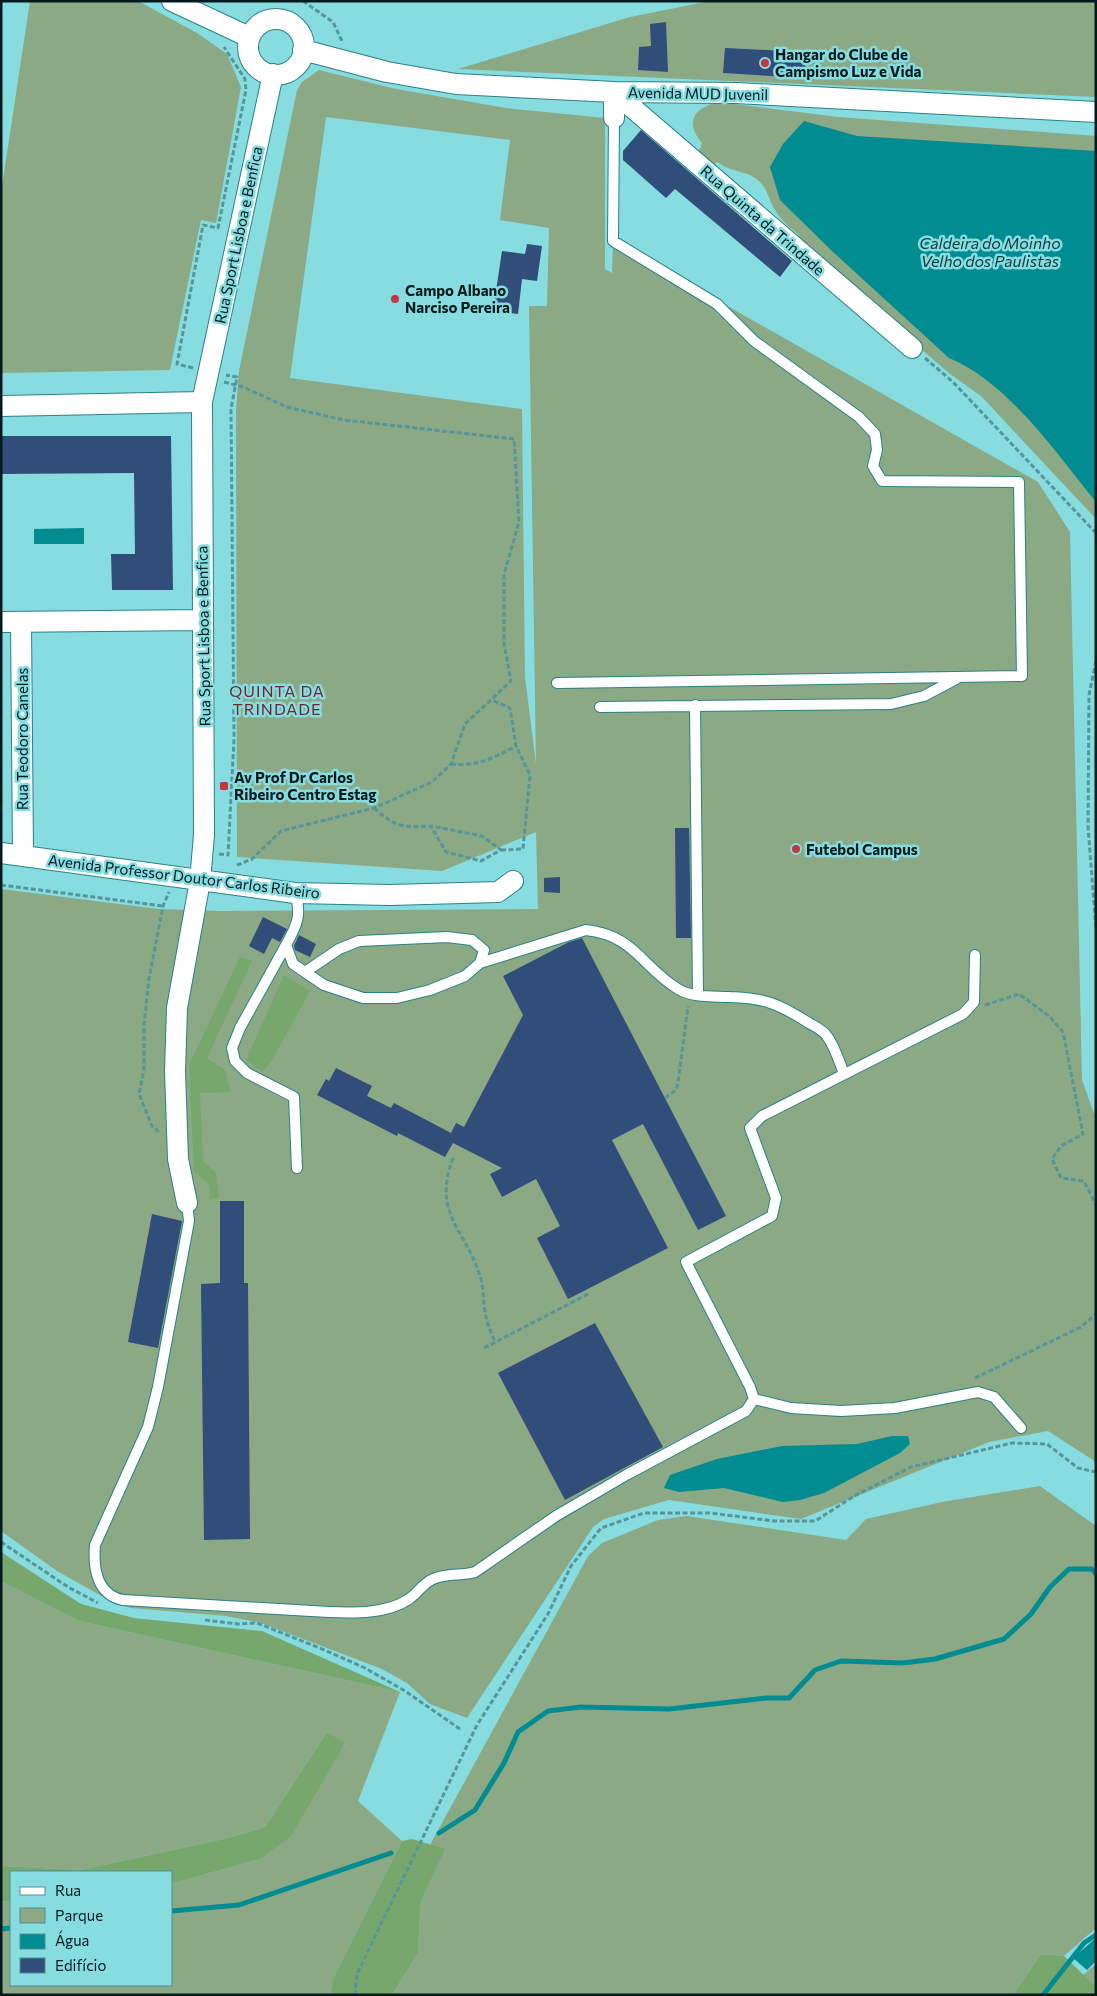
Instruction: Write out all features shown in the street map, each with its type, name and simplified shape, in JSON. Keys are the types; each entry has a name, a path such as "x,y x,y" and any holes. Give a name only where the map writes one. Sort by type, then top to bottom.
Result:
{"street":[{"path":"172,1 249,37"},
{"path":"269,19 287,21 300,33 303,50 301,58 290,71 273,74 265,72 252,61 248,54 249,37 260,23 269,19"},
{"name":"Avenida MUD Juvenil","path":"303,50 387,72 456,84 614,92 736,93 1096,112"},
{"name":"Rua Sport Lisboa e Benfica","path":"187,1202 178,1160 175,1071 177,1008 200,880 204,835 202,402 273,74"},
{"path":"614,92 614,118"},
{"name":"Rua Quinta da Trindade","path":"614,92 912,348"},
{"path":"1,406 202,402"},
{"path":"1,622 202,620"},
{"name":"Rua Teodoro Canelas","path":"22,622 23,856"},
{"name":"Avenida Professor Doutor Carlos Ribeiro","path":"1,853 296,893 390,895 498,892 513,881"}],"lane":[{"path":"557,683 1022,676 1020,482 882,481 873,466 876,450 875,434 859,417 754,341 717,304 613,241 614,118"},
{"path":"600,707 891,704 924,696 959,678"},
{"path":"694,994 695,705"},
{"path":"296,893 300,910 293,932 240,1028 232,1048 235,1061 247,1073 294,1097 296,1168"},
{"path":"286,945 293,964 324,985 363,998 397,998 430,990 465,976 480,963 586,930 603,932 621,940 679,990 694,994 751,998 774,1002 826,1034 835,1050 844,1074"},
{"path":"305,972 338,949 359,941 447,937 472,940 484,950 480,963"},
{"path":"975,955 974,1002 963,1014 762,1116 750,1128 776,1198 772,1216 686,1262 754,1399 791,1408 841,1411 895,1408 978,1392 994,1397 1021,1428"},
{"path":"187,1202 189,1221 158,1387 148,1427 96,1545 94,1557 97,1576 105,1592 116,1599 354,1613 395,1606 410,1599 419,1588 433,1579 452,1574 463,1575 475,1572 556,1516 628,1474 746,1411 754,1399"}],"path":[{"path":"303,1 333,22 354,64"},
{"path":"912,348 953,382 1096,533"},
{"path":"207,377 243,387 287,407 344,420 514,439 520,522 504,574 504,644 511,681 465,724 451,764 432,782 374,808 281,831 252,859 226,870"},
{"path":"1096,661 1089,695 1088,827 1096,929"},
{"path":"431,826 446,852 481,861 501,850 523,849 530,775 516,746 510,708 492,700"},
{"path":"451,764 466,766 488,761 516,746"},
{"path":"374,808 388,820 405,828 431,826 482,836 501,850"},
{"path":"1,885 163,906"},
{"path":"665,1098 676,1090 678,1083 694,994"},
{"path":"970,1007 995,1003 1019,994 1049,1016 1064,1032 1083,1134 1061,1146 1052,1159 1062,1178 1084,1181 1096,1205"},
{"path":"453,1158 446,1181 448,1208 454,1226 475,1262 483,1284 486,1320 495,1342"},
{"path":"484,1348 590,1293"},
{"path":"968,1382 1081,1327 1096,1314"},
{"path":"355,1995 357,1974 477,1725 548,1614 570,1566 602,1528 644,1513 710,1513 774,1521 815,1521 856,1495 911,1466 1012,1443 1047,1444 1078,1468 1096,1472"},
{"path":"1,1542 68,1587 107,1606"},
{"path":"196,1619 238,1624 257,1623 297,1639 365,1668 405,1691 460,1729"}],"green space":[{"path":"30,1 138,1 197,33 227,54 241,87 216,223 201,220 170,370 1,373 1,193"},
{"path":"710,1 1096,1 1096,97 458,69 630,17"},
{"path":"319,70 396,89 506,108 605,118 605,269 612,273 613,241 1038,482 1070,532 1082,1080 1096,1119 1096,1462 1048,1431 989,1442 801,1519 669,1500 604,1519 593,1527 467,1718 430,1704 407,1683 382,1669 261,1623 226,1616 131,1608 114,1603 57,1571 1,1531 1,889 158,909 221,911 538,909 536,832 442,871 237,857 236,410 239,371 297,90 302,82","holes":["326,117 510,140 500,220 549,228 547,306 529,306 536,764 525,677 522,409 290,378"]},
{"name":"Caldeira do Moinho Velho dos Paulistas","path":"719,102 838,117 1096,136 1096,519 982,397 949,373 800,246 799,235 777,214 765,188 756,178 723,166 718,162 711,165 698,153 702,143 694,128 694,116 710,104"},
{"path":"240,957 252,961 207,1058 225,1070 231,1092 200,1093 203,1161 216,1173 219,1198 210,1199 210,1186 194,1171 189,1065"},
{"path":"284,975 310,991 272,1060 262,1072 246,1060"},
{"path":"1040,1486 1096,1526 1096,1928 1064,1956 1041,1954 1013,1995 392,1995 418,1953 421,1901 446,1849 430,1845 588,1556 602,1543 658,1520 687,1516 846,1540 866,1519 942,1502"},
{"path":"1,1552 81,1604 134,1618 262,1631 400,1692 79,1621 1,1581"},
{"path":"1,1581 79,1621 400,1692 358,1801 402,1841 333,1979 330,1995 1,1995 1,1901 10,1902 10,1986 172,1986 172,1884 260,1859 345,1744 327,1732 265,1827 228,1838 80,1870 1,1866"},
{"path":"327,1732 345,1743 291,1836 260,1859 172,1884 172,1871 10,1871 10,1902 1,1901 1,1866 80,1870 228,1838 265,1827"},
{"path":"412,1839 446,1849 421,1901 418,1953 392,1995 330,1995 333,1979 402,1841"},
{"path":"1041,1954 1064,1956 1096,1987 1096,1995 1013,1995"},
{"path":"1096,1964 1096,1987 1083,1975"}],"water":[{"name":"Caldeira do Moinho Velho dos Paulistas","path":"804,121 857,136 1096,151 1096,502 1048,441 1011,402 992,384 971,369 949,358 832,251 780,200 770,167 783,144"},
{"path":"84,528 84,544 34,544 34,529"},
{"path":"892,1436 908,1436 910,1444 900,1453 824,1493 800,1500 783,1502 724,1488 679,1492 664,1488 670,1475 717,1459 782,1446 857,1444"},
{"path":"1096,1938 1096,1961 1087,1970 1073,1958"}],"building":[{"path":"666,22 668,72 638,70 639,47 651,46 650,24"},
{"name":"Hangar do Clube de Campismo Luz e Vida","path":"725,48 806,52 805,78 723,73"},
{"path":"641,130 792,261 780,277 675,189 666,198 623,160 623,151"},
{"path":"527,244 542,246 537,281 522,279 518,314 493,311 502,251 525,254"},
{"path":"1,436 171,436 173,590 112,590 111,554 135,554 134,473 1,474"},
{"path":"675,828 689,828 691,938 676,938"},
{"path":"560,877 560,893 544,892 544,878"},
{"path":"263,917 287,929 280,942 272,938 264,954 249,946"},
{"path":"299,935 316,944 310,957 295,950 294,946"},
{"path":"582,938 726,1216 698,1230 643,1124 612,1140 668,1248 568,1299 537,1238 560,1226 536,1179 502,1197 490,1174 502,1168 453,1143 445,1157 398,1133 397,1136 317,1095 326,1079 329,1081 336,1068 372,1086 367,1096 391,1108 394,1103 451,1133 456,1123 464,1127 523,1015 503,976 569,942"},
{"path":"220,1201 244,1201 244,1283 248,1283 250,1539 204,1540 201,1284 220,1283"},
{"path":"152,1214 182,1221 158,1348 128,1342"},
{"path":"595,1323 663,1447 565,1500 498,1373"}],"waterway":[{"path":"439,1833 475,1810 504,1763 518,1732 548,1711 581,1707 669,1709 767,1698 789,1698 815,1670 841,1661 903,1663 935,1659 1004,1639 1031,1614 1050,1587 1069,1569 1092,1569 1096,1574"},
{"path":"172,1911 239,1905 391,1853"},
{"path":"1,1929 10,1928"},
{"path":"1043,1995 1084,1943 1096,1935"}],"place":[{"name":"Hangar do Clube de Campismo Luz e Vida","path":"765,63"},
{"name":"Campo Albano Narciso Pereira","path":"395,299"},
{"name":"Av Prof Dr Carlos Ribeiro Centro Estag","path":"224,786"},
{"name":"Futebol Campus","path":"796,849"}],"district":[{"name":"QUINTA DA TRINDADE","path":"277,699"}]}
